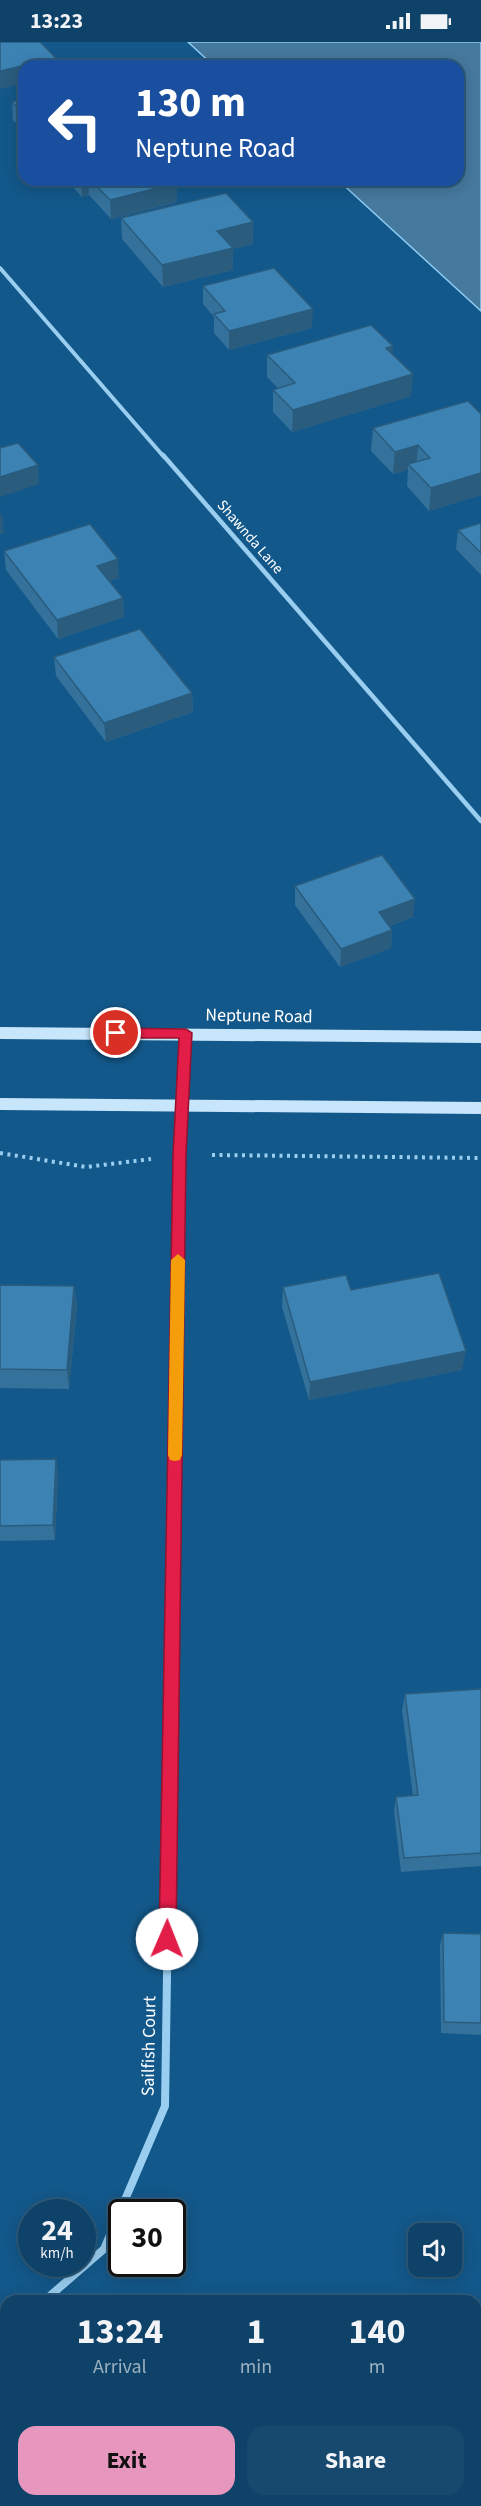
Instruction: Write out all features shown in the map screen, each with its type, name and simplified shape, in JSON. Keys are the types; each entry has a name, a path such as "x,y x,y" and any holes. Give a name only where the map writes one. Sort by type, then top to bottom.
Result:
{"main road":[{"name":"Neptune Road","path":"0,1033 481,1037"},
{"path":"0,1104 481,1108"}],"street":[{"name":"Shawnda Lane","path":"0,268 481,820"},
{"name":"Sailfish Court","path":"51,2295 104,2249 165,2106 180,1155 186,1033"}],"path":[{"path":"0,1153 86,1167 180,1155 481,1158"}],"water":[{"path":"188,42 481,42 481,311 345,186 464,186 464,60 208,60"}],"building":[{"path":"0,42 40,42 56,58 18,60 18,67 0,71"},
{"path":"18,100 18,108 12,102"},
{"path":"97,186 165,186 110,200"},
{"path":"226,193 253,222 217,231 233,248 162,265 121,218"},
{"path":"274,268 313,309 229,331 214,314 225,311 203,286"},
{"path":"371,325 393,346 386,348 413,374 293,410 273,390 295,383 267,355"},
{"path":"468,401 481,414 481,473 431,488 408,464 430,458 418,445 395,452 373,428"},
{"path":"18,443 38,465 0,477 0,448"},
{"path":"481,523 481,553 458,530"},
{"path":"90,524 118,559 97,566 123,598 57,620 4,551"},
{"path":"140,629 192,693 104,723 54,657"},
{"path":"382,855 415,899 379,912 392,930 341,949 295,886"},
{"path":"439,1273 466,1351 310,1382 283,1287 346,1275 351,1290"},
{"path":"0,1285 74,1286 67,1370 0,1369"},
{"path":"56,1459 53,1525 0,1526 0,1460"},
{"path":"481,1689 481,1853 404,1858 396,1797 418,1795 405,1694"},
{"path":"443,1933 481,1934 481,2023 444,2022"}],"slow traffic":[{"path":"175,1455 178,1260"}],"route":[{"path":"116,1033 186,1033 180,1155 167,1939"}]}
